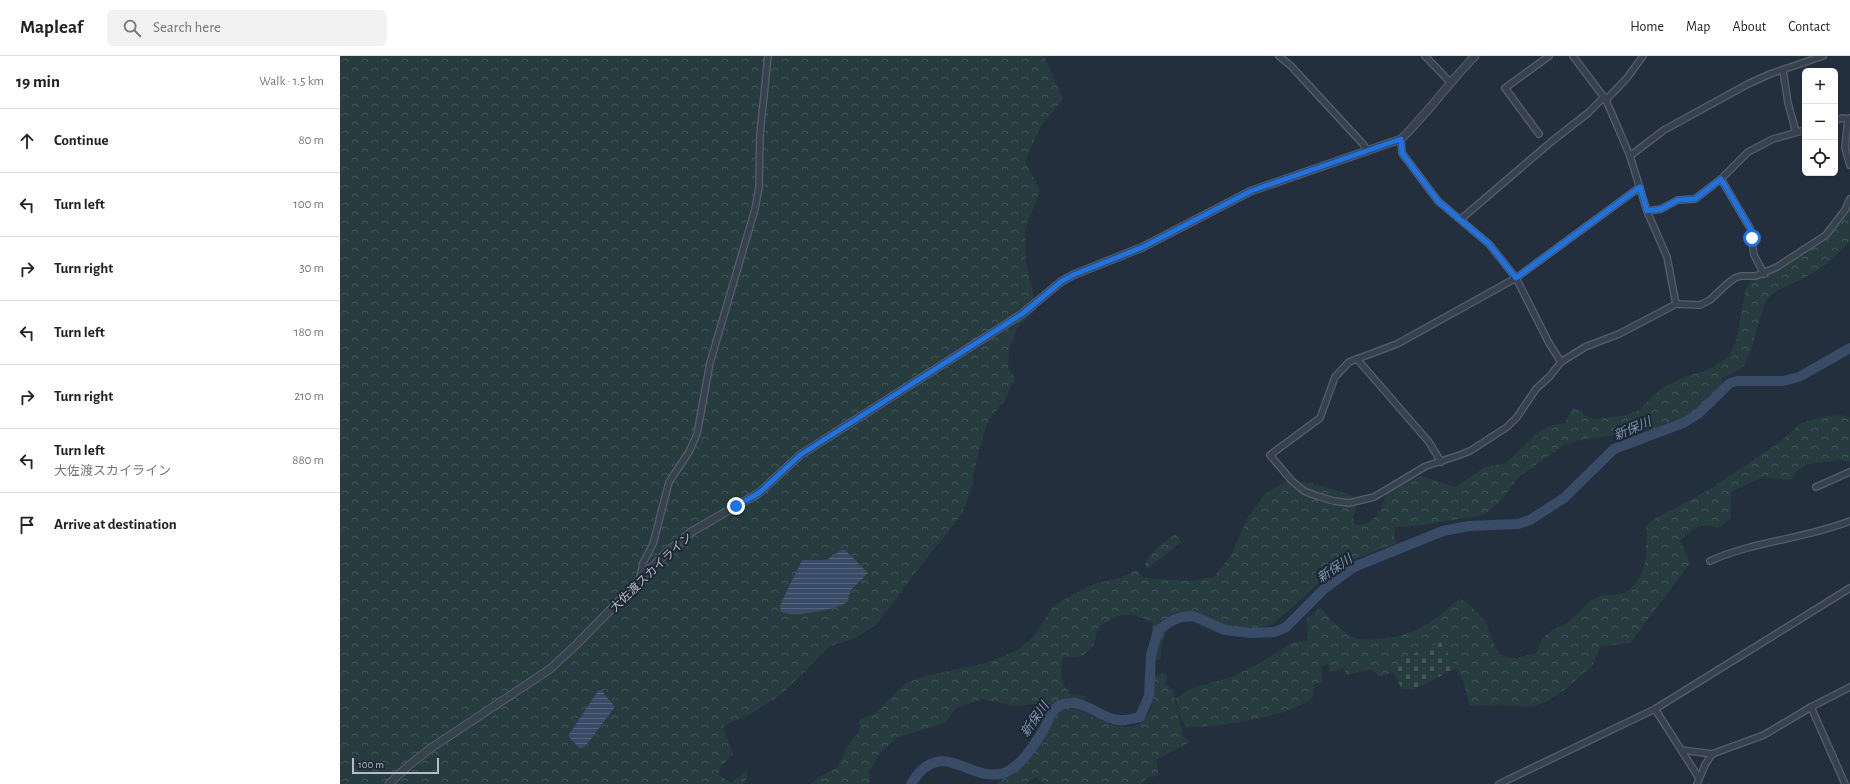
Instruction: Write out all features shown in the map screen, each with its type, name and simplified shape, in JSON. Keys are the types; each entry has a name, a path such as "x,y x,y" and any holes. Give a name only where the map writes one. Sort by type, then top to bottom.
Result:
{"street":[{"path":"639,581 643,562 653,544 668,482 689,452 696,434 710,363 755,208 759,188 760,134 768,56"},
{"path":"1279,56 1291,66 1367,150"},
{"path":"1425,56 1450,82"},
{"name":"大佐渡スカイライン","path":"389,784 430,748 550,669 576,645 666,553 691,532 759,493 800,455 1022,314 1062,281 1073,275 1143,247 1251,191 1401,139 1415,125 1450,82 1475,56"},
{"path":"1539,134 1505,88 1549,56"},
{"path":"1573,56 1605,98 1630,156 1647,211 1667,257 1676,304"},
{"path":"1461,219 1605,98 1627,78 1643,56"},
{"path":"1630,156 1664,130 1748,84 1823,56"},
{"path":"1783,70 1796,132"},
{"path":"1838,119 1849,118 1845,148 1850,165"},
{"path":"1647,211 1661,209 1678,200 1695,199 1721,179 1753,148 1802,131"},
{"path":"1401,139 1402,153 1438,201 1489,244 1516,278 1549,343 1561,362"},
{"path":"1721,179 1750,228 1754,255 1764,274"},
{"path":"1640,187 1516,278 1397,344 1349,362 1335,377 1320,418 1270,455 1292,481 1304,490 1334,501 1349,503 1374,497 1426,466 1470,451 1507,427 1517,417 1536,389 1550,376 1561,362 1585,347 1619,334 1676,304 1700,305 1710,300 1728,282 1735,278 1764,274 1777,267 1826,235 1845,210 1850,199"},
{"path":"1357,359 1429,442 1441,462"},
{"path":"1816,487 1850,472"},
{"path":"1710,561 1744,548 1768,544 1850,521"},
{"path":"1499,784 1655,709 1850,588"},
{"path":"1682,750 1712,754 1764,735 1810,707 1850,687"},
{"path":"1810,707 1845,784"},
{"path":"1655,709 1699,778"},
{"path":"1697,784 1712,754"}],"green space":[{"path":"340,56 1044,56 1063,99 1041,126 1025,161 1040,191 1025,229 1026,264 1037,309 1017,328 1009,349 1008,368 1015,378 1004,401 988,421 973,475 972,488 962,514 877,624 856,638 830,646 783,693 749,715 723,726 733,754 721,766 719,775 731,783 746,771 748,776 744,784 340,784"},
{"path":"1850,207 1850,241 1827,264 1806,277 1775,292 1765,301 1751,351 1745,364 1739,370 1722,378 1722,385 1692,413 1654,429 1580,440 1564,445 1517,478 1500,502 1484,515 1422,525 1396,527 1394,536 1397,543 1362,556 1333,571 1273,624 1240,634 1219,634 1189,620 1177,623 1170,627 1165,635 1161,649 1161,659 1154,660 1149,655 1153,623 1137,616 1118,616 1097,629 1094,643 1088,652 1077,657 1063,657 1061,672 1063,682 1071,694 1085,696 1084,702 1068,700 1057,702 1050,709 1043,709 1035,704 1016,706 982,699 956,708 945,723 898,737 880,753 869,772 870,784 811,784 819,777 838,767 848,745 860,731 859,720 875,713 906,683 925,676 986,663 1016,651 1034,636 1052,608 1068,597 1094,584 1120,578 1137,570 1144,578 1190,581 1214,577 1231,555 1248,517 1265,494 1286,481 1307,482 1358,498 1353,520 1356,525 1363,524 1377,516 1386,494 1414,478 1421,476 1456,487 1485,467 1506,463 1537,433 1549,426 1565,423 1573,409 1581,410 1585,416 1594,419 1622,416 1639,410 1661,389 1682,378 1710,369 1729,356 1737,338 1745,292 1751,280 1760,279 1798,258 1830,235 1848,213"},
{"path":"1840,415 1850,418 1850,462 1841,460 1807,464 1797,471 1791,480 1763,477 1731,492 1731,518 1719,528 1712,526 1697,527 1689,532 1680,541 1690,563 1630,643 1601,646 1592,666 1567,688 1546,702 1532,707 1502,705 1470,706 1463,681 1441,643 1406,657 1393,672 1380,677 1371,669 1346,675 1344,668 1330,672 1328,664 1321,667 1323,682 1315,684 1313,698 1287,711 1274,715 1241,722 1196,727 1186,726 1180,717 1176,698 1193,688 1234,676 1260,663 1293,642 1308,641 1307,619 1320,607 1340,628 1355,638 1380,638 1405,634 1420,628 1461,599 1484,620 1496,648 1503,656 1515,658 1536,653 1542,639 1545,636 1570,621 1585,605 1592,600 1602,596 1624,593 1634,585 1645,565 1647,525 1656,518 1707,491 1780,442 1801,423 1826,416"},
{"path":"1175,534 1180,540 1180,543 1147,569 1145,566 1146,561 1153,552"},
{"path":"1441,642 1456,668 1413,690 1402,689 1393,672 1406,657"},
{"path":"1162,673 1167,676 1165,684 1173,690 1183,736 1190,742 1156,760 1159,775 1147,778 1141,784 1045,784 1035,777 1026,784 997,784 1030,755 1049,729 1059,710 1067,707 1075,708 1111,724 1122,727 1133,727 1142,722 1149,713 1154,697 1152,679 1155,675 1159,676"}],"water":[{"path":"841,550 845,550 868,573 851,590 847,602 834,608 815,612 795,614 781,612 780,606 802,560 827,560"},
{"path":"601,690 615,707 587,744 583,748 579,748 568,736 598,691"}],"waterway":[{"name":"新保川","path":"911,784 922,770 933,763 945,761 991,775 1004,773 1010,770 1030,751 1056,708 1064,704 1071,703 1083,705 1116,720 1126,720 1140,717 1149,696 1151,655 1158,631 1180,618 1191,616 1196,617 1225,630 1251,633 1275,632 1286,627 1324,589 1354,567 1443,531 1469,526 1518,524 1530,520 1564,498 1614,449 1683,423 1698,414 1730,383 1737,381 1783,381 1799,377 1850,348"}],"route":[{"path":"736,506 751,499 759,493 800,455 928,372 1022,314 1062,281 1073,275 1143,247 1251,191 1401,139 1402,153 1438,201 1489,244 1516,278 1640,187 1647,211 1661,209 1681,199 1695,199 1721,179 1750,228 1752,238"}]}
